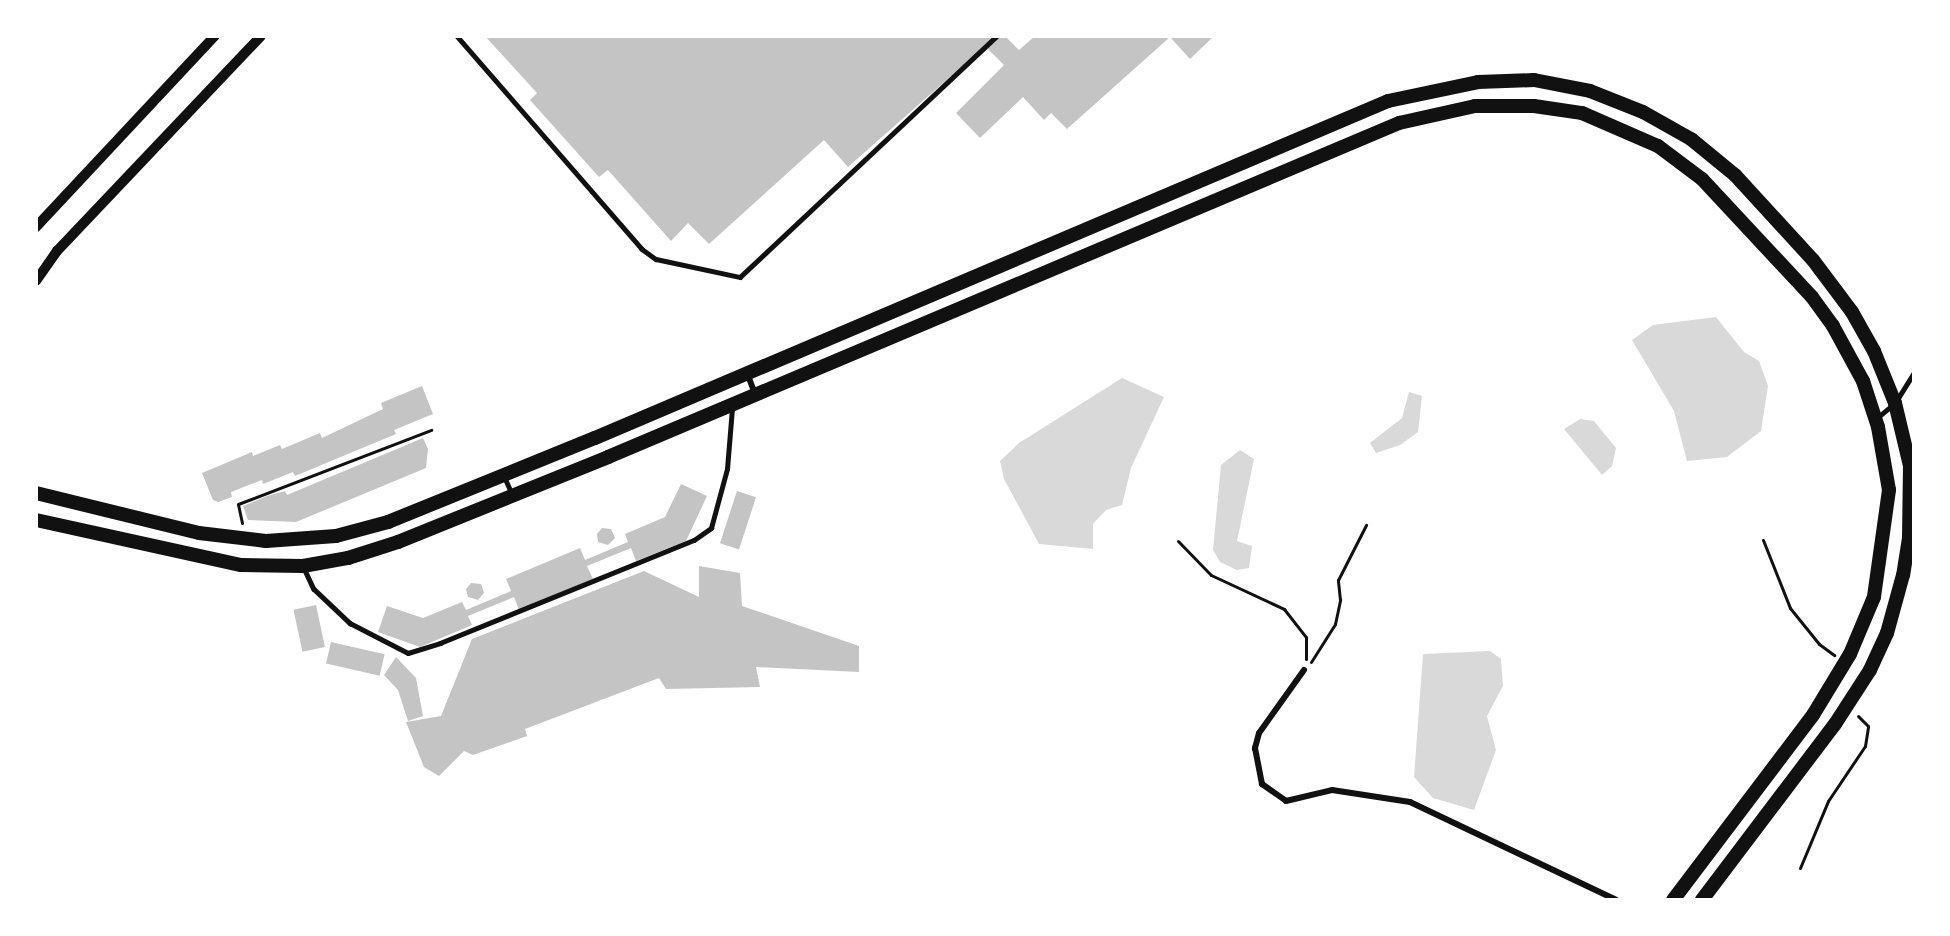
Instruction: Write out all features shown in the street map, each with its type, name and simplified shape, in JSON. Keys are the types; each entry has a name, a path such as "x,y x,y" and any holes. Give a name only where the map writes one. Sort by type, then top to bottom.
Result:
{"main road":[{"path":"36,493 199,533 294,541 336,536 388,522 504,475 1388,101 1478,81 1534,80 1590,90 1643,111 1691,139 1735,175 1832,283 1874,351 1895,403 1910,466 1909,537 1904,575 1887,633 1870,670 1841,714 1702,900"},
{"path":"36,520 241,565 303,566 348,558 399,542 1399,123 1475,106 1534,106 1582,113 1637,135 1679,160 1717,192 1794,276 1833,326 1863,381 1875,419 1888,490 1883,549 1874,597 1845,663 1821,703 1673,900"},
{"path":"1821,703 1841,714"}],"street":[{"path":"36,227 215,36"},
{"path":"36,281 57,251 261,36"},
{"path":"747,372 755,394"},
{"path":"1304,670 1259,733 1255,748 1262,784 1286,801 1332,790 1410,802 1616,900"}],"lane":[{"path":"457,36 642,249 656,259 740,277 997,36"},
{"path":"1875,419 1895,403 1914,372"},
{"path":"303,566 314,589 350,623 408,653 440,643 694,540 711,528 727,469 732,404"},
{"path":"504,475 512,494"}],"path":[{"path":"246,538 238,504 431,430"},
{"path":"1304,670 1335,624 1340,600 1338,580 1366,525"},
{"path":"1763,540 1790,608 1819,644 1845,663"},
{"path":"1178,542 1211,575 1251,591 1284,609 1297,622 1306,637 1304,670"},
{"path":"1800,868 1828,801 1865,746 1868,726 1859,716 1841,714"}],"shaded area":[{"path":"1716,317 1744,352 1759,361 1768,386 1761,431 1727,457 1687,461 1674,411 1632,340 1653,325"},
{"path":"1122,378 1164,397 1131,468 1122,505 1106,510 1093,524 1093,549 1039,544 1004,479 1000,461 1019,443"},
{"path":"1409,392 1422,396 1418,432 1400,445 1376,453 1370,443 1402,418"},
{"path":"1580,419 1594,421 1616,448 1612,466 1602,475 1564,429"},
{"path":"1240,450 1254,459 1237,541 1252,546 1249,568 1237,570 1220,562 1213,550 1221,465"},
{"path":"1490,651 1501,659 1503,686 1487,716 1496,750 1474,810 1433,798 1414,777 1423,654"}],"building":[{"path":"485,36 1005,36 1019,50 1035,36 1214,36 1190,59 1170,37 1067,129 1051,113 1044,120 1023,97 980,138 956,113 1004,65 985,46 848,167 824,140 709,244 688,223 671,241 608,170 599,177 530,100 537,93"},
{"path":"422,386 433,414 394,430 396,434 295,476 293,472 263,484 262,480 231,492 232,497 218,502 213,500 202,473 252,452 253,456 280,445 282,449 320,433 322,438 383,409 381,403"},
{"path":"423,438 428,449 426,468 296,522 248,520 243,506 285,491 287,495"},
{"path":"681,484 707,496 686,541 636,561 631,548 587,566 593,579 519,610 514,597 468,616 472,625 420,647 378,632 387,606 423,618 462,602 466,610 511,591 506,579 580,548 585,560 628,542 625,534 665,517"},
{"path":"737,491 756,497 739,549 720,543"},
{"path":"602,528 611,529 615,538 608,545 598,542 597,534"},
{"path":"699,566 740,573 742,606 859,646 859,672 756,667 760,687 666,689 659,678 525,729 527,736 473,755 464,751 439,776 424,767 406,722 441,716 472,639 644,571 699,597"},
{"path":"471,583 481,584 484,593 478,600 468,597 466,589"},
{"path":"316,605 325,647 302,652 294,610"},
{"path":"331,642 385,654 380,676 326,663"},
{"path":"396,657 416,678 423,716 408,721 398,690 384,675"}]}
